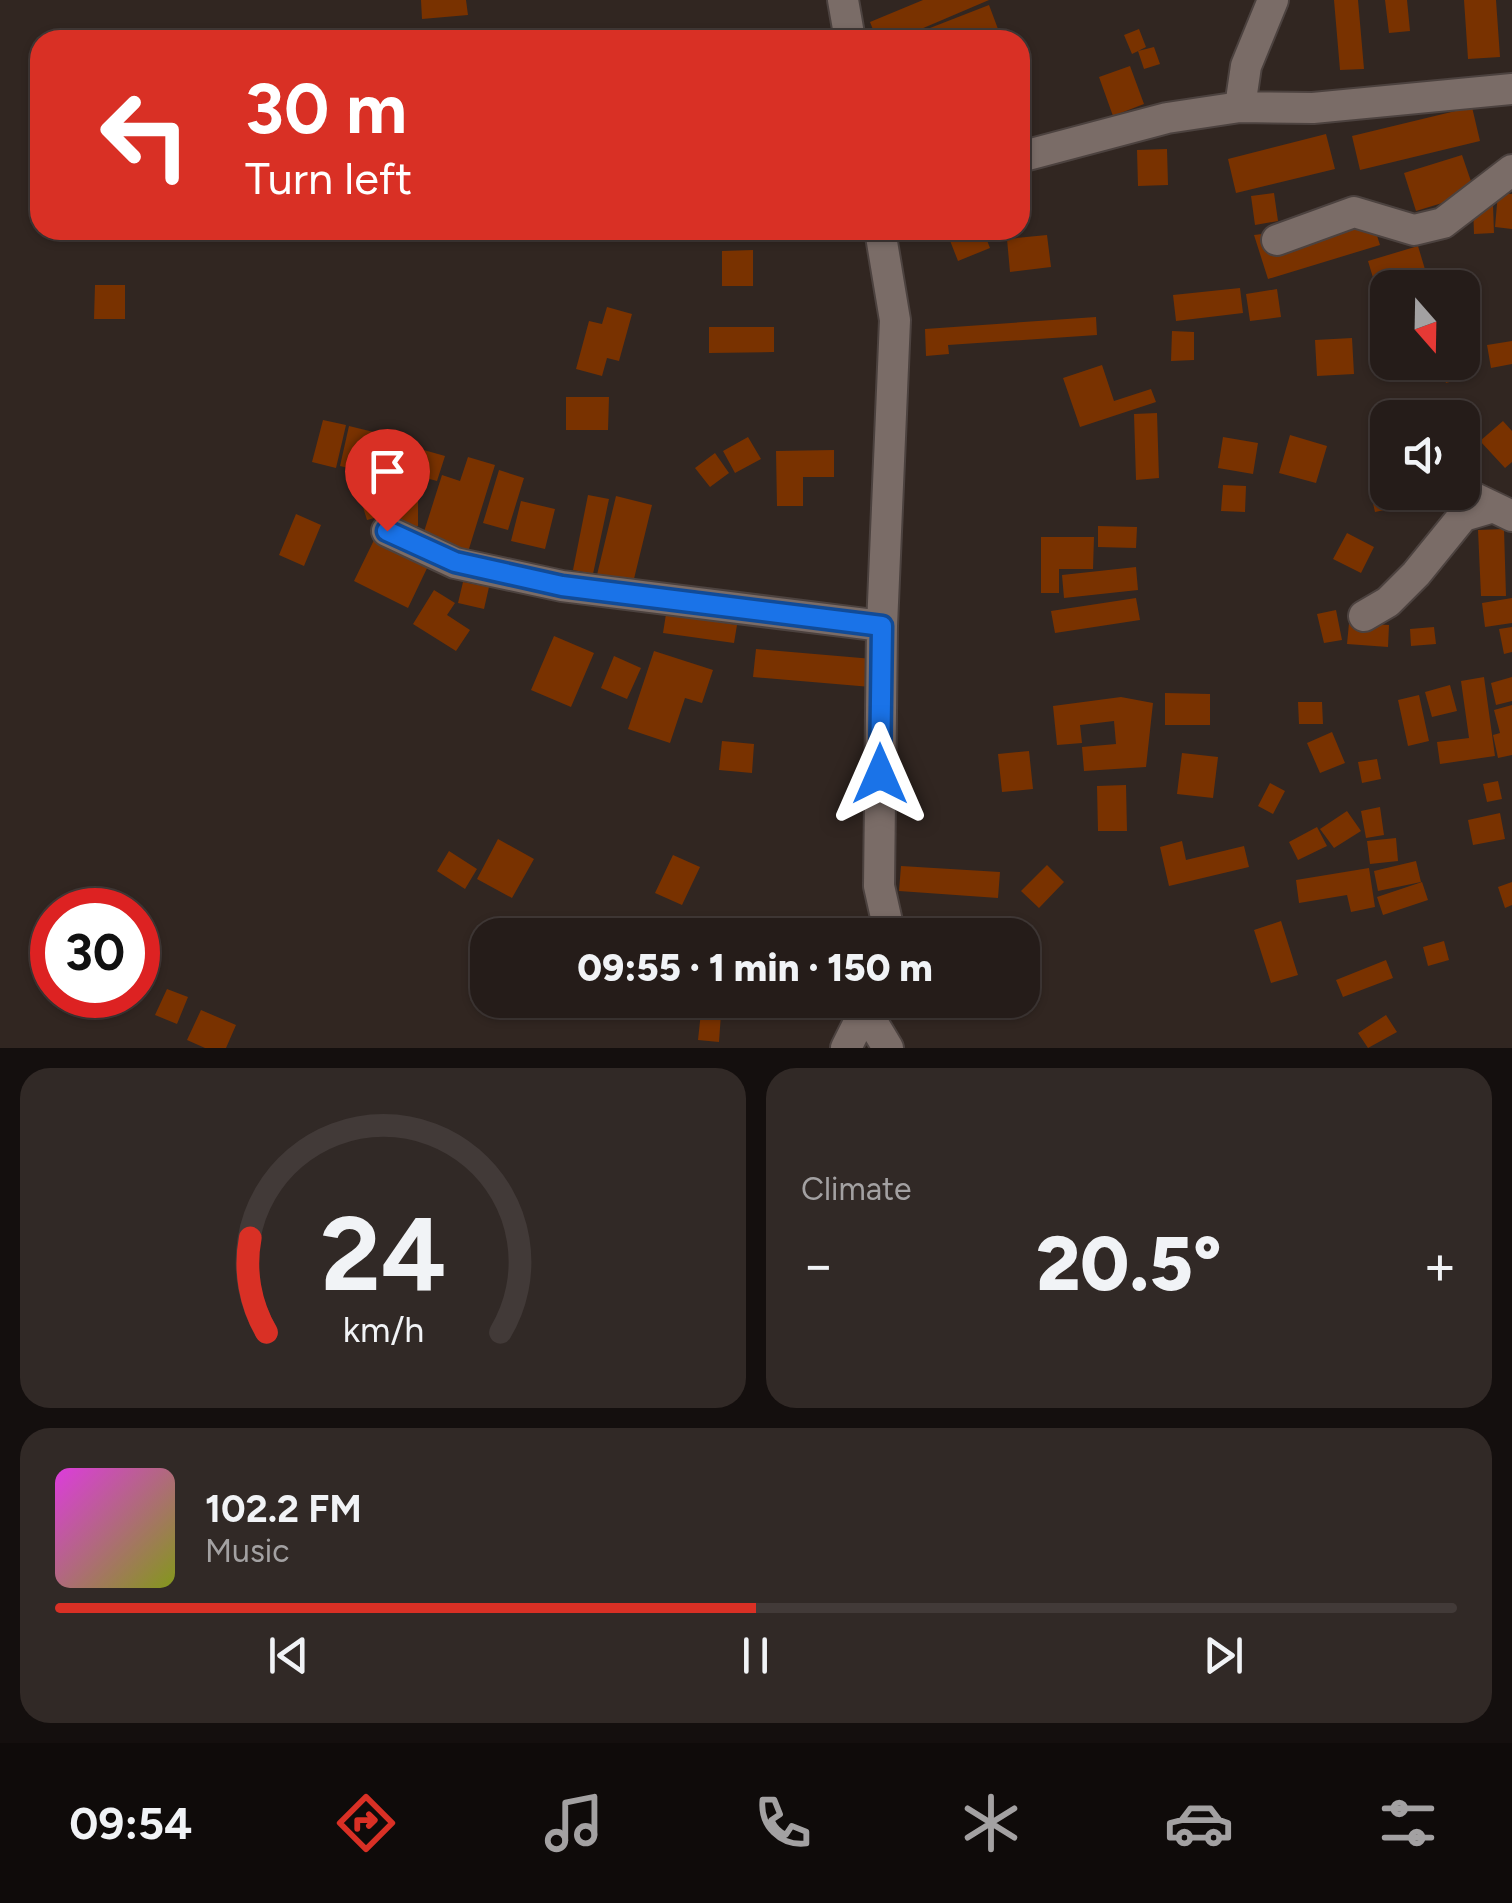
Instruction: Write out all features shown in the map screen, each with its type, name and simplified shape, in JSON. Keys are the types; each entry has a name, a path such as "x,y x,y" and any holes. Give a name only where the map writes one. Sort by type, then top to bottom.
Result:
{"street":[{"path":"843,0 848,30"},
{"path":"1240,107 1246,66 1273,0"},
{"path":"1030,154 1167,118 1240,107 1312,108 1512,89"},
{"path":"1277,240 1354,212 1414,230 1444,223 1512,170"},
{"path":"882,240 895,320 882,626 880,886 887,918"},
{"path":"1364,616 1388,602 1416,574 1463,516 1501,512"},
{"path":"387,531 455,562 562,586 882,626"},
{"path":"846,1048 861,1018"},
{"path":"873,1018 888,1048"}],"building":[{"path":"421,0 466,0 468,15 422,19"},
{"path":"923,0 989,0 919,30 873,30 870,22"},
{"path":"1334,0 1358,0 1364,69 1340,70"},
{"path":"1385,0 1407,0 1410,31 1389,33"},
{"path":"1464,0 1496,0 1500,57 1468,59"},
{"path":"989,5 998,29 995,30 925,30"},
{"path":"1139,29 1146,47 1132,54 1124,35"},
{"path":"1154,47 1160,64 1144,69 1138,51"},
{"path":"1130,66 1144,104 1113,116 1099,77"},
{"path":"1472,107 1480,141 1360,170 1352,136"},
{"path":"1326,134 1335,169 1236,193 1228,159"},
{"path":"1167,149 1168,185 1138,186 1137,150"},
{"path":"1462,155 1475,193 1416,211 1404,173"},
{"path":"1274,193 1278,221 1255,225 1251,196"},
{"path":"1498,193 1512,194 1512,229 1495,227"},
{"path":"1473,205 1493,205 1494,233 1474,234"},
{"path":"1372,220 1380,245 1268,279 1254,235"},
{"path":"1047,235 1051,267 1010,272 1007,240 1030,240 1030,237"},
{"path":"950,240 987,240 990,248 958,261"},
{"path":"1418,246 1425,270 1371,270 1368,261"},
{"path":"753,250 753,286 722,286 722,251"},
{"path":"95,285 125,285 125,319 94,319"},
{"path":"1240,288 1243,313 1176,321 1173,295"},
{"path":"1277,289 1281,317 1250,321 1246,294"},
{"path":"607,307 632,314 619,361 607,358 602,376 576,369 589,321 602,324"},
{"path":"1096,317 1097,335 948,345 949,354 926,356 925,329"},
{"path":"709,327 774,327 774,352 709,353"},
{"path":"1172,331 1194,332 1194,360 1171,361"},
{"path":"1352,338 1354,374 1317,376 1315,340"},
{"path":"1512,341 1512,364 1491,368 1487,345"},
{"path":"1102,365 1114,401 1151,389 1156,402 1080,427 1063,378"},
{"path":"566,397 609,397 608,430 566,430"},
{"path":"1157,413 1159,478 1136,480 1134,414"},
{"path":"323,420 346,425 336,468 312,462"},
{"path":"1503,421 1512,431 1512,462 1505,468 1480,441"},
{"path":"349,426 398,438 388,478 340,466"},
{"path":"1290,435 1327,446 1316,483 1279,473"},
{"path":"748,437 761,459 735,473 723,451"},
{"path":"1223,437 1258,443 1253,474 1218,468"},
{"path":"399,443 445,456 437,481 392,469"},
{"path":"834,450 834,477 803,477 803,506 777,506 776,451"},
{"path":"715,453 729,473 710,487 695,468"},
{"path":"468,457 495,465 468,552 422,538 442,475 460,481"},
{"path":"499,470 524,478 508,530 483,523"},
{"path":"1223,485 1246,486 1245,512 1221,511"},
{"path":"390,486 418,486 418,526 390,527"},
{"path":"383,491 389,514 367,520 360,497"},
{"path":"588,495 609,499 593,574 573,570"},
{"path":"616,496 652,505 632,587 596,579"},
{"path":"521,501 555,509 545,549 511,541"},
{"path":"296,514 321,525 304,566 279,555"},
{"path":"1098,526 1137,527 1136,548 1098,547"},
{"path":"1504,529 1506,596 1481,596 1478,530"},
{"path":"1347,533 1374,547 1361,573 1333,559"},
{"path":"1041,537 1094,537 1093,569 1059,569 1059,593 1041,593"},
{"path":"375,538 429,564 408,608 354,581"},
{"path":"1136,567 1138,590 1064,598 1062,575"},
{"path":"463,582 489,587 484,609 458,603"},
{"path":"434,590 455,603 447,615 470,630 456,651 413,624"},
{"path":"1136,598 1140,620 1055,633 1051,611"},
{"path":"1512,598 1512,623 1485,627 1482,603"},
{"path":"1336,610 1342,640 1324,643 1317,614"},
{"path":"666,614 737,625 734,643 663,633"},
{"path":"1349,623 1389,625 1388,647 1347,644"},
{"path":"1434,627 1436,644 1411,646 1410,629"},
{"path":"1512,627 1512,652 1504,654 1499,629"},
{"path":"554,636 594,653 571,707 531,690"},
{"path":"756,649 873,659 871,687 753,677"},
{"path":"654,651 713,670 702,703 685,698 670,743 628,729"},
{"path":"614,656 641,668 627,699 601,688"},
{"path":"1484,677 1495,756 1440,764 1437,742 1469,738 1461,681"},
{"path":"1512,677 1512,701 1496,705 1491,683"},
{"path":"1450,685 1457,711 1432,717 1425,692"},
{"path":"1165,693 1210,694 1210,725 1165,725"},
{"path":"1419,695 1429,741 1408,746 1398,700"},
{"path":"1121,697 1153,703 1146,767 1084,771 1082,747 1116,744 1114,721 1080,725 1082,743 1057,745 1053,706"},
{"path":"1298,702 1322,702 1323,724 1299,724"},
{"path":"1512,705 1512,755 1498,758 1493,735 1500,733 1494,710"},
{"path":"1332,732 1345,763 1320,773 1307,743"},
{"path":"722,741 754,744 752,773 719,770"},
{"path":"1029,751 1033,789 1002,792 998,754"},
{"path":"1182,753 1218,757 1213,798 1177,794"},
{"path":"1377,759 1381,779 1362,783 1358,762"},
{"path":"1498,781 1502,799 1487,802 1483,784"},
{"path":"1270,783 1285,791 1273,814 1258,806"},
{"path":"1126,785 1127,831 1098,831 1097,786"},
{"path":"1380,807 1384,835 1366,838 1361,811"},
{"path":"1347,811 1361,831 1334,848 1320,829"},
{"path":"1500,813 1505,839 1473,845 1468,820"},
{"path":"1317,827 1327,846 1298,860 1289,842"},
{"path":"1396,838 1398,861 1370,864 1367,841"},
{"path":"498,839 534,859 512,898 477,879"},
{"path":"1182,841 1186,860 1244,846 1249,867 1169,886 1160,847"},
{"path":"449,851 477,869 465,889 437,871"},
{"path":"673,855 700,867 682,905 655,893"},
{"path":"1416,861 1421,882 1378,891 1374,871"},
{"path":"1047,865 1064,882 1039,908 1021,891"},
{"path":"901,866 1000,872 998,898 899,891"},
{"path":"1369,868 1375,907 1351,912 1347,895 1299,903 1296,880"},
{"path":"1422,882 1428,900 1383,915 1377,897"},
{"path":"1512,882 1512,905 1505,908 1498,887"},
{"path":"1281,921 1298,975 1271,983 1254,930"},
{"path":"1444,941 1449,960 1428,966 1423,947"},
{"path":"1386,960 1393,978 1343,997 1336,980"},
{"path":"167,989 188,997 177,1024 160,1017 160,1004"},
{"path":"201,1010 236,1025 226,1048 205,1048 187,1040"},
{"path":"1386,1015 1397,1032 1368,1048 1358,1033"},
{"path":"700,1018 721,1018 719,1042 698,1040"}],"route":[{"path":"387,531 455,562 562,586 882,626 880,774"}]}
